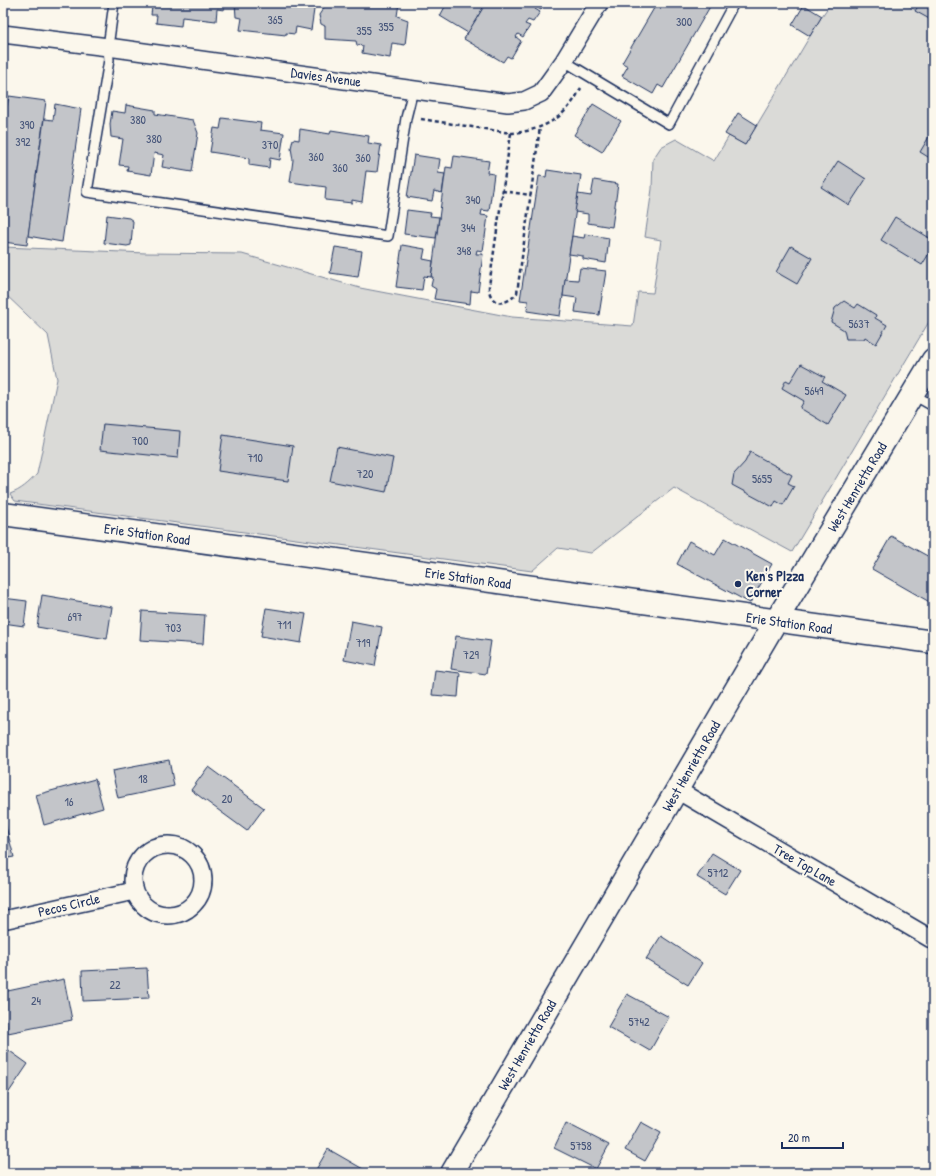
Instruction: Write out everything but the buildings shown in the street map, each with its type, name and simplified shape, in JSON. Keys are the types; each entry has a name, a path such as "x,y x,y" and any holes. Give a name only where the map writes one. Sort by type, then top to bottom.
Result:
{"main road":[{"name":"West Henrietta Road","path":"452,1173 776,621 933,360"},
{"name":"Erie Station Road","path":"3,514 933,642"}],"street":[{"name":"Davies Avenue","path":"3,34 108,47 508,103 524,101 541,93 564,61 599,3"},
{"name":"Tree Top Lane","path":"677,790 933,940"},
{"path":"161,846 172,846 184,849 193,856 200,866 203,877 202,888 198,898 190,907 180,913 169,915 158,914 148,909 139,901 134,891 133,879 135,868 141,858 150,850 161,846"},
{"name":"Pecos Circle","path":"3,920 134,891"}],"lane":[{"path":"114,3 108,47 109,60 87,192 388,236 406,118 413,90"},
{"path":"564,61 669,124 734,3"},
{"path":"912,394 933,406"}],"path":[{"path":"511,133 489,286 490,295 494,300 500,303 512,299 517,293 540,127"},
{"path":"502,190 531,195"}],"shaded area":[{"path":"831,3 904,3 933,21 933,315 792,552 674,488 591,553 558,548 532,571 15,501 10,494 25,486 37,474 57,379 48,335 3,292 3,247 146,253 242,254 360,288 512,317 633,326 638,292 653,293 661,240 645,237 652,189 653,159 661,147 676,139 714,161 729,136 745,145"}],"place":[{"name":"Ken's PIzza Corner","path":"738,584"}]}
